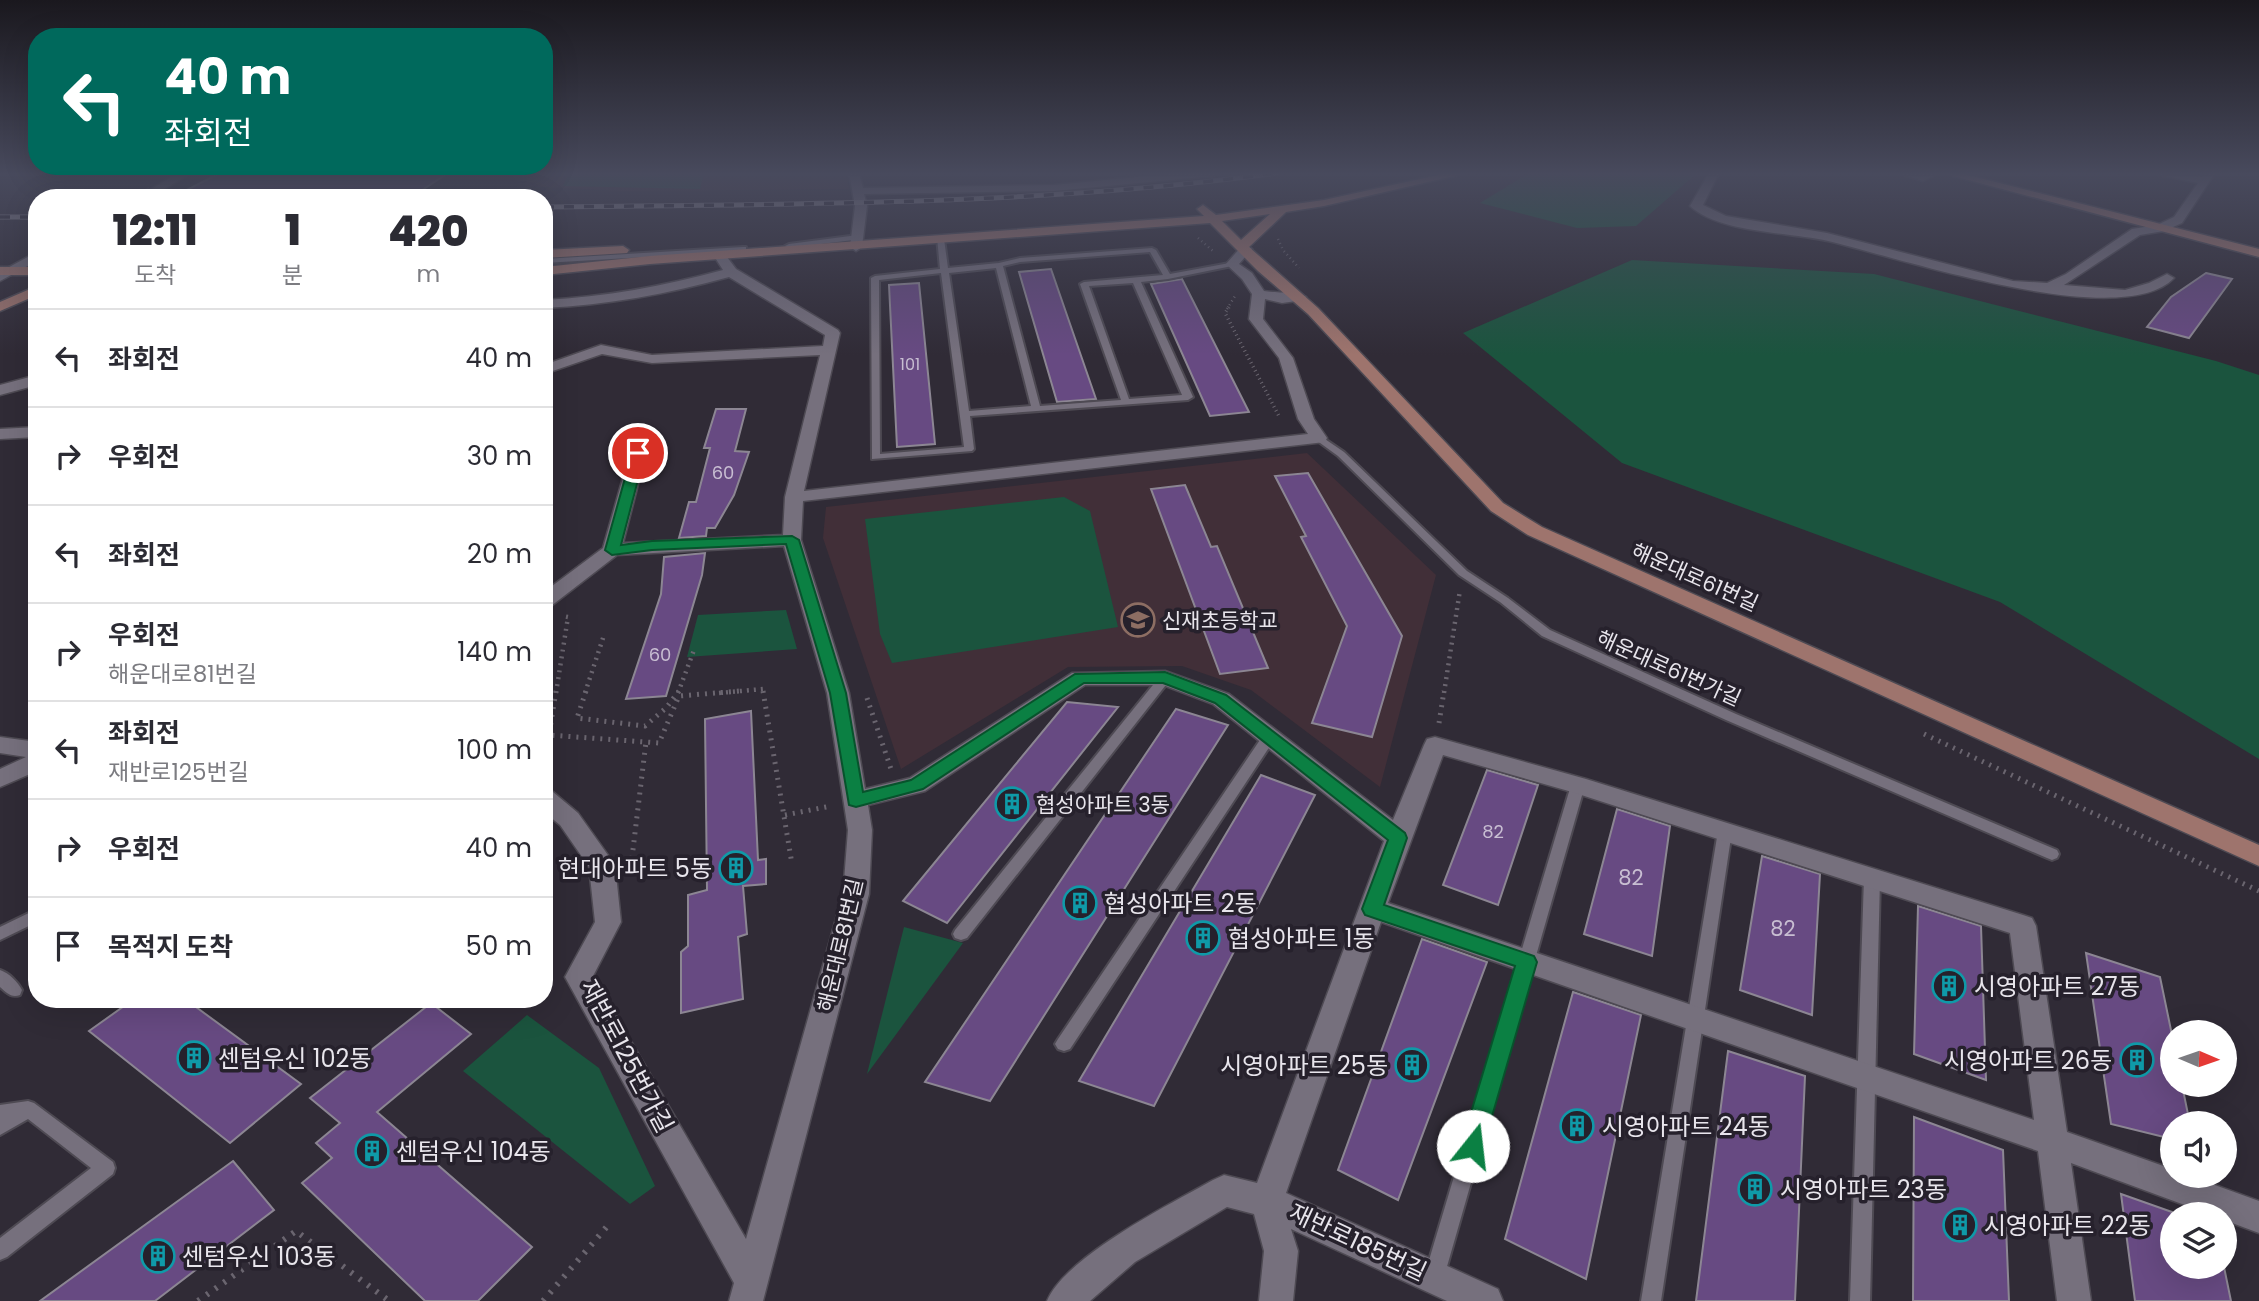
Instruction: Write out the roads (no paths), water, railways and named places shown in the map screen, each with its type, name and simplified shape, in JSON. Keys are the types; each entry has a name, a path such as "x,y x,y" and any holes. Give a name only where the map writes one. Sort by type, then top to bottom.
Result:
{"main road":[{"path":"553,270 650,260 726,264 857,242 961,234"},
{"path":"553,254 940,239 997,234"},
{"name":"해운대로61번길","path":"1230,234 1497,507 1535,531 2259,856"},
{"path":"1244,247 1258,234"},
{"path":"2183,234 2259,253"},
{"path":"4,273 28,272"},
{"path":"0,285 28,285"},
{"path":"0,307 28,294"}],"street":[{"path":"857,242 858,234"},
{"path":"1809,234 2014,285 2096,295 2128,295 2151,289 2167,278"},
{"path":"2049,288 2071,277 2134,234"},
{"path":"794,497 1319,438 1306,419 1286,358 1256,319 1258,300 1247,276 1225,265 1244,247"},
{"path":"4,273 28,261"},
{"path":"553,304 589,303 650,294 726,264 833,333 828,350 652,359 601,349 553,367"},
{"path":"1258,300 1291,298"},
{"name":"해운대로81번길","path":"749,1290 856,894 860,830 838,693 792,540 794,497 828,350"},
{"path":"0,390 28,382"},
{"path":"0,433 28,432"},
{"path":"553,605 612,550 638,453"},
{"path":"612,550 652,545 792,540"},
{"path":"856,800 917,785 1080,678 1165,678 1220,699 1398,838"},
{"path":"0,745 28,749"},
{"path":"1276,1301 1281,1251 1267,1201 1398,838 1435,745 1578,785 2023,926 2074,1301"},
{"path":"0,779 28,765"},
{"name":"재반로125번가길","path":"553,806 569,819 603,864 608,922 579,976 749,1290"},
{"path":"1373,909 2052,1141 2259,1217"},
{"name":"재반로185번길","path":"1064,1301 1123,1250 1224,1191 1267,1201 1486,1301"}],"lane":[{"path":"940,239 942,271 969,449 875,457 875,278 942,271 999,265 1020,260 1152,250 1168,277"},
{"path":"553,261 857,242"},
{"path":"553,262 650,260"},
{"path":"999,265 1036,408"},
{"path":"1126,401 1084,284 1168,277 1225,265"},
{"path":"965,414 1188,397 1136,280"},
{"name":"해운대로61번가길","path":"1319,438 1341,454 1463,573 1504,600 1546,634 1731,717 2052,854"},
{"path":"961,933 1165,678"},
{"path":"1064,1044 1269,737"},
{"path":"1434,1277 1578,785"},
{"path":"1651,1301 1725,831"},
{"path":"1860,1301 1872,878"},
{"path":"0,934 28,920"},
{"path":"0,977 14,990"},
{"path":"0,1113 28,1109 106,1168 0,1250"},
{"path":"0,1128 28,1109"}],"place":[{"name":"신재초등학교","path":"1138,620"},
{"name":"협성아파트 3동","path":"1012,804"},
{"name":"현대아파트 5동","path":"736,868"},
{"name":"협성아파트 2동","path":"1080,903"},
{"name":"협성아파트 1동","path":"1203,938"},
{"name":"시영아파트 27동","path":"1949,986"},
{"name":"센텀우신 102동","path":"194,1058"},
{"name":"시영아파트 26동","path":"2137,1060"},
{"name":"시영아파트 25동","path":"1412,1065"},
{"name":"시영아파트 24동","path":"1577,1126"},
{"name":"센텀우신 104동","path":"372,1151"},
{"name":"시영아파트 23동","path":"1755,1189"},
{"name":"시영아파트 22동","path":"1960,1225"},
{"name":"센텀우신 103동","path":"158,1256"}]}
